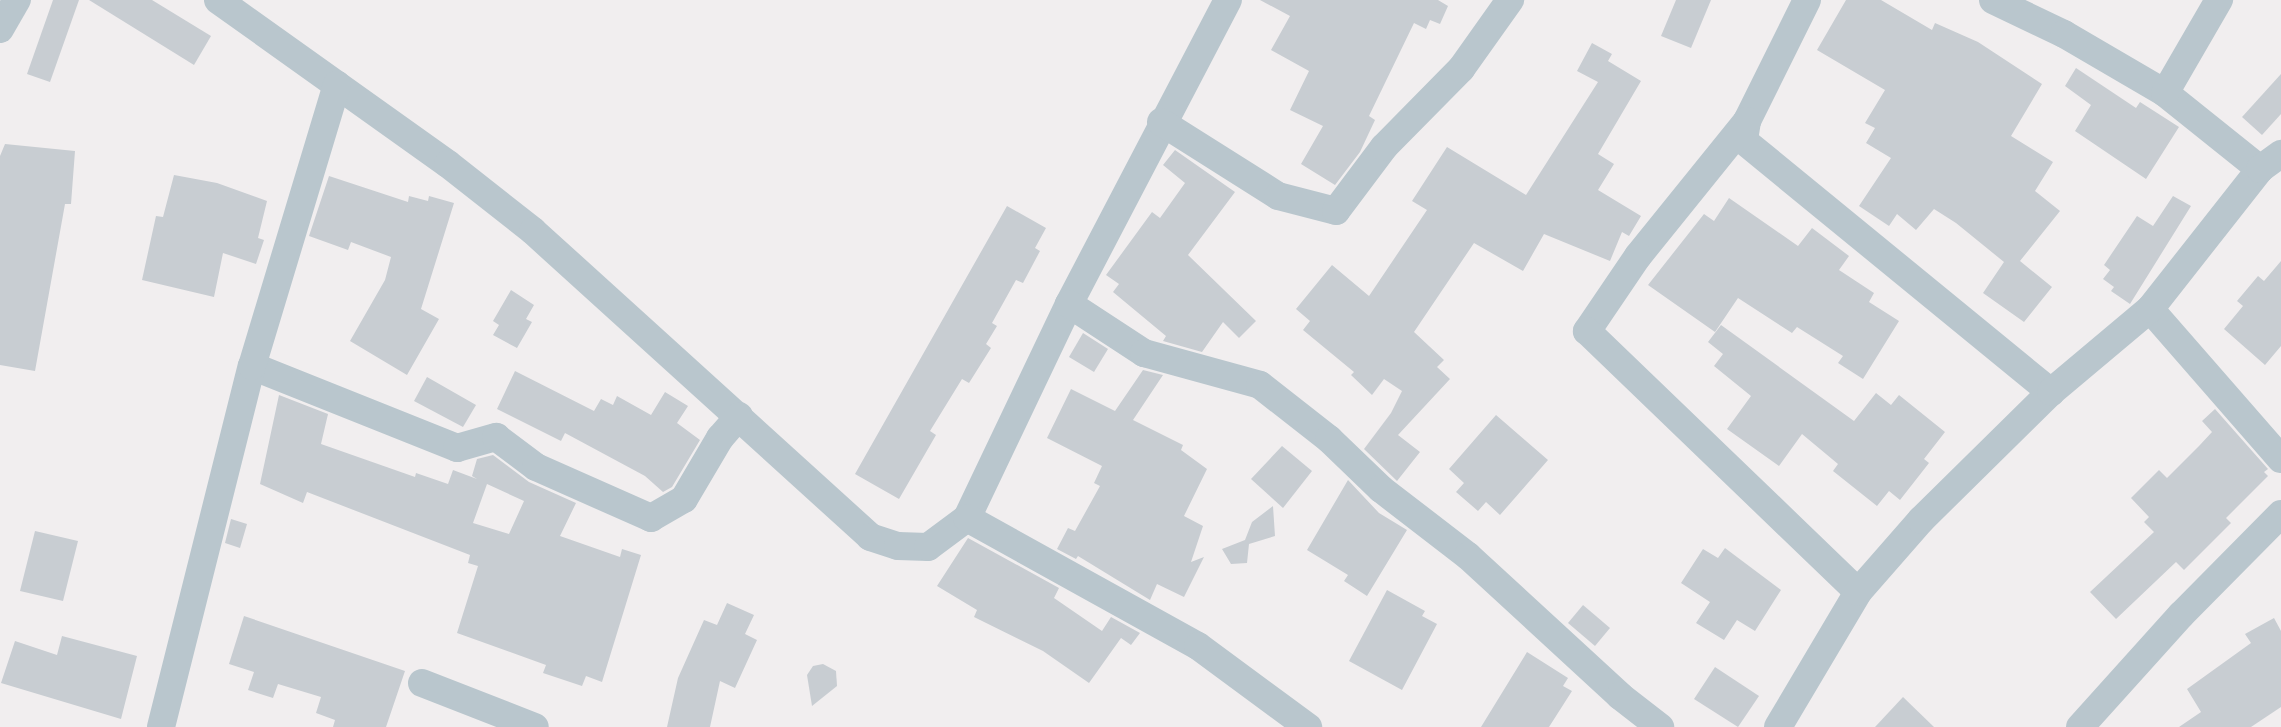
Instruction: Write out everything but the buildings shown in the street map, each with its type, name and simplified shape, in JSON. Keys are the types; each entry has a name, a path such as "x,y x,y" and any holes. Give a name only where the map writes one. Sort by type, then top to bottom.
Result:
{"street":[{"path":"0,29 17,0"},
{"path":"218,0 533,231 870,537 898,546 928,547 967,518 1069,304 1161,122 1228,0"},
{"path":"1161,122 1278,197 1336,211 1384,147 1461,69 1510,0"},
{"path":"1807,0 1747,121 1638,256 1587,331 1858,592"},
{"path":"1778,727 1858,592 1921,520 2051,392 2150,309 2270,162 2165,93 2064,34 1993,0"},
{"path":"2165,93 2219,0"},
{"path":"161,727 252,366 337,85"},
{"path":"1747,121 1744,141 2051,392"},
{"path":"1069,304 1144,352 1260,384 1329,439 1381,489 1468,556 1620,696 1660,727"},
{"path":"2150,309 2281,459"},
{"path":"252,366 457,448 496,437 536,467 650,518 684,499 720,438 739,416"},
{"path":"2080,727 2180,615 2281,514"},
{"path":"967,518 1198,646 1308,727"},
{"path":"422,683 535,727"}]}
